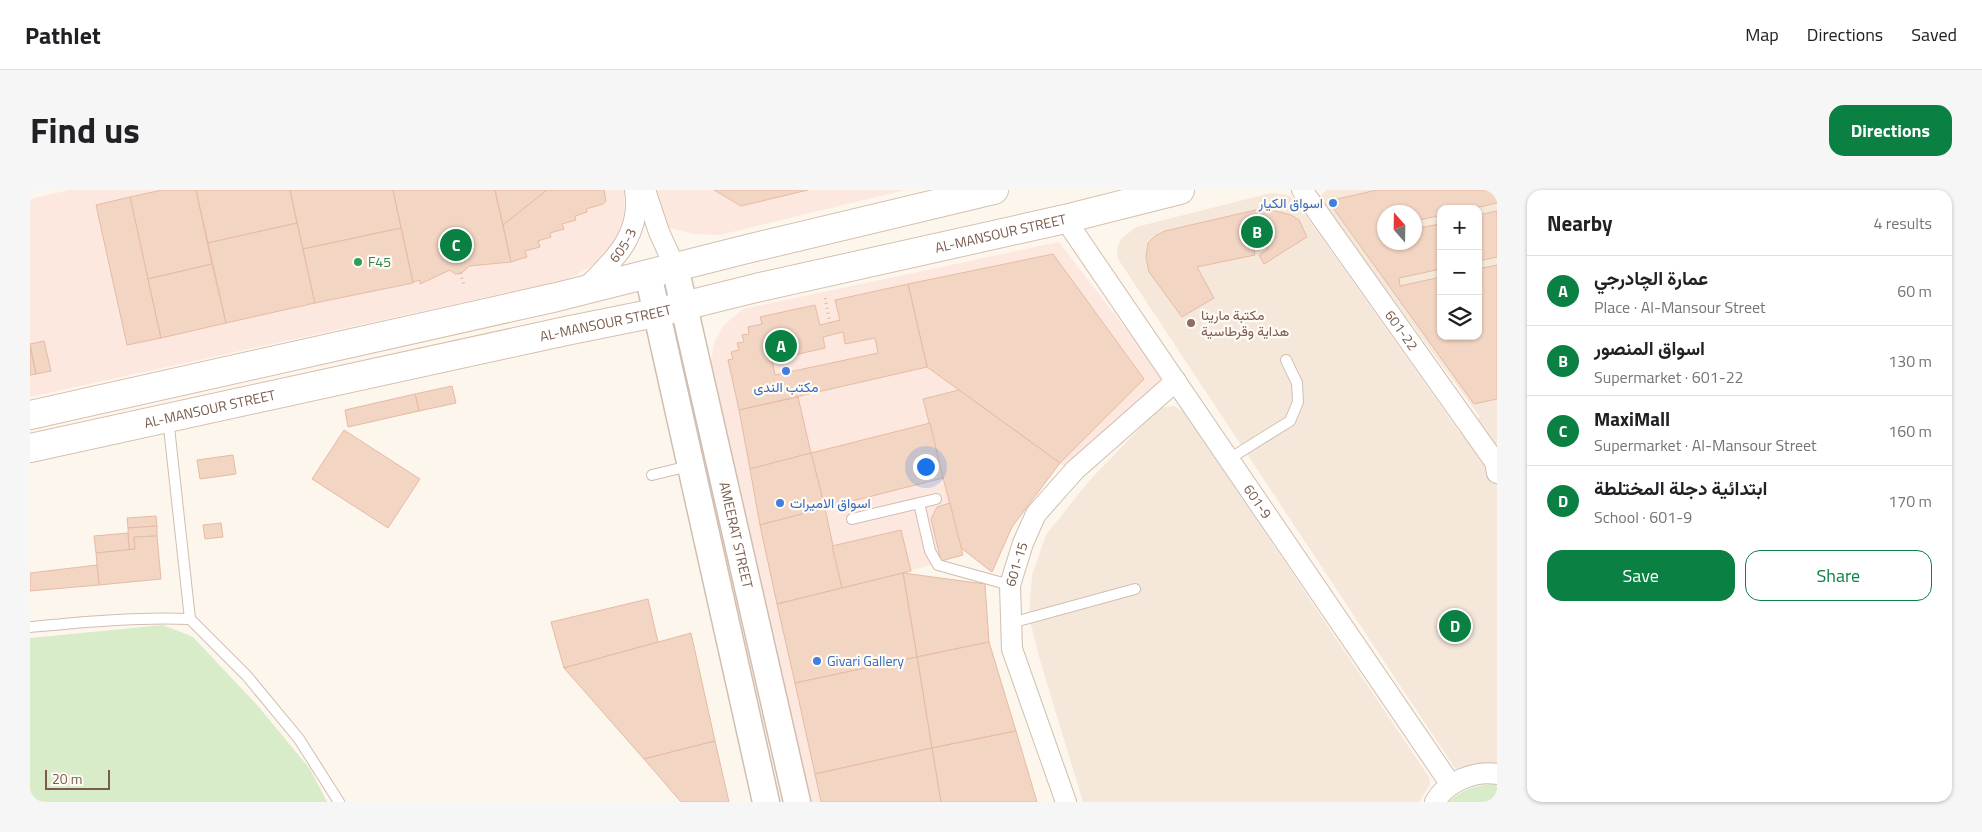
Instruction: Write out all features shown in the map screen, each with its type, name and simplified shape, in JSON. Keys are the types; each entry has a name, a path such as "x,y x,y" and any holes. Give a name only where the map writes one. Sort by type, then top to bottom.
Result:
{"main road":[{"path":"30,415 585,290 994,190"},
{"name":"AL-MANSOUR STREET","path":"30,448 655,313 756,288 1065,219 1180,190"}],"street":[{"name":"605-3","path":"585,290 628,241 635,220 636,190"},
{"name":"605-3","path":"645,190 659,232 675,267"},
{"name":"601-22","path":"1302,190 1495,462 1497,474"},
{"name":"601-9","path":"1065,219 1451,785"},
{"name":"AMEERAT STREET","path":"675,267 798,802"},
{"path":"648,274 655,313 766,802"},
{"name":"601-15","path":"1066,802 1012,649 1010,585 1022,543 1036,514 1075,470 1176,381"},
{"path":"1435,802 1451,785 1470,776 1490,773 1497,774"}],"lane":[{"path":"1229,459 1290,421 1298,402 1297,383 1286,360"},
{"path":"168,417 190,619 247,676 299,739 339,802"},
{"path":"652,475 690,466"},
{"path":"852,519 936,499"},
{"path":"919,503 930,551 938,565 1010,585"},
{"path":"1011,623 1135,589"},
{"path":"30,627 149,618 190,619"}],"path":[{"path":"460,274 464,285"},
{"path":"825,297 830,323"}],"shaded area":[{"path":"69,190 624,190 624,214 617,238 598,262 569,279 30,397 30,199"},
{"path":"652,190 905,190 720,235 693,234 669,228 656,208"},
{"path":"1326,190 1497,190 1497,764 1481,764 1456,770 1118,259 1117,248 1121,239 1136,227 1271,193 1288,195 1295,200 1460,433 1480,417 1319,198"},
{"path":"1059,242 1158,371 1161,377 1159,384 1066,469 959,390 923,399 963,555 903,573 941,802 808,802 710,371 714,343 723,326 743,309"},
{"path":"1174,406 1184,412 1429,777 1430,785 1419,802 1083,802 1039,657 1029,616 1032,575 1046,535 1089,481 1159,408"}],"green space":[{"path":"163,625 193,637 258,706 310,769 327,802 30,802 30,638"},
{"path":"1492,784 1497,786 1497,802 1448,802 1468,789"}],"building":[{"path":"162,190 196,190 212,264 148,279 130,197"},
{"path":"196,190 290,190 297,223 208,243"},
{"path":"290,190 393,190 401,228 303,249"},
{"path":"393,190 495,190 511,262 469,266 462,273 455,274 450,270 420,284 420,280 413,282"},
{"path":"495,190 547,190 503,225"},
{"path":"547,190 604,190 606,201 603,204 586,209 587,212 575,216 576,220 562,224 564,229 550,233 551,237 538,241 540,247 525,251 527,257 511,262 503,225"},
{"path":"714,190 808,190 741,206"},
{"path":"1377,190 1497,190 1497,203 1482,206 1437,205 1437,216 1422,219 1422,205 1377,205 1377,250 1422,250 1422,227 1437,225 1437,270 1399,278 1400,286 1437,278 1437,340 1482,340 1482,268 1497,265 1497,399 1474,404 1328,201"},
{"path":"130,197 161,338 127,345 96,205"},
{"path":"1264,208 1291,215 1299,220 1307,237 1264,264 1259,255 1268,249 1265,245 1254,249 1255,255 1197,267 1214,298 1182,317 1149,272 1146,257 1148,243 1155,236 1165,231"},
{"path":"1497,211 1497,257 1482,260 1482,250 1482,214"},
{"path":"297,223 315,303 226,323 208,243"},
{"path":"401,228 413,283 315,303 303,249"},
{"path":"1053,254 1144,379 1060,463 927,367 908,284"},
{"path":"212,264 226,323 161,338 148,279"},
{"path":"908,284 927,367 739,410 728,360 733,359 731,352 739,350 737,343 744,342 742,335 749,334 748,327 762,324 760,317 815,305 820,325 840,320 835,300","holes":["843,332 845,344 875,338 878,353 775,375 772,360 825,348 823,337"]},
{"path":"44,341 51,371 36,374 30,344"},
{"path":"30,348 36,374 30,375"},
{"path":"452,386 456,403 419,411 415,394"},
{"path":"959,390 1060,463 1012,527 992,572 961,548 923,399"},
{"path":"415,394 419,411 348,427 345,410"},
{"path":"798,397 811,453 750,469 739,410"},
{"path":"930,423 943,478 825,508 811,453"},
{"path":"344,430 420,479 388,528 312,479"},
{"path":"811,453 825,508 760,525 750,469"},
{"path":"233,455 236,474 200,479 197,460"},
{"path":"950,503 963,555 941,561 931,519 937,507"},
{"path":"825,508 842,588 777,604 760,525"},
{"path":"156,516 157,526 128,528 127,518"},
{"path":"221,523 223,537 205,539 203,525"},
{"path":"157,526 157,536 134,537 135,549 129,550 128,528"},
{"path":"901,530 911,571 842,588 832,546"},
{"path":"128,533 129,550 96,553 94,536"},
{"path":"157,536 161,579 99,585 96,553 135,549 134,537"},
{"path":"97,565 99,585 30,591 30,573"},
{"path":"903,573 985,584 989,642 917,657"},
{"path":"903,573 917,657 795,683 777,604"},
{"path":"648,599 658,642 564,668 551,622"},
{"path":"691,633 715,741 644,759 564,668"},
{"path":"989,642 1016,731 932,748 917,657"},
{"path":"917,657 932,748 815,774 795,683"},
{"path":"1016,731 1037,802 941,802 932,748"},
{"path":"715,741 729,802 681,802 644,759"},
{"path":"932,748 941,802 821,802 815,774"}],"place":[{"name":"اسواق الكيار","path":"1333,203"},
{"name":"اسواق المنصور","path":"1257,232"},
{"name":"MaxiMall","path":"456,245"},
{"name":"F45","path":"358,262"},
{"name":"مكتبة مارينا هداية وقرطاسية","path":"1191,323"},
{"name":"عمارة الچادرجي","path":"781,346"},
{"name":"مكتب الندى","path":"786,371"},
{"name":"اسواق الاميرات","path":"780,503"},
{"name":"ابتدائية دجلة المختلطة","path":"1455,626"},
{"name":"Givari Gallery","path":"817,661"}]}
